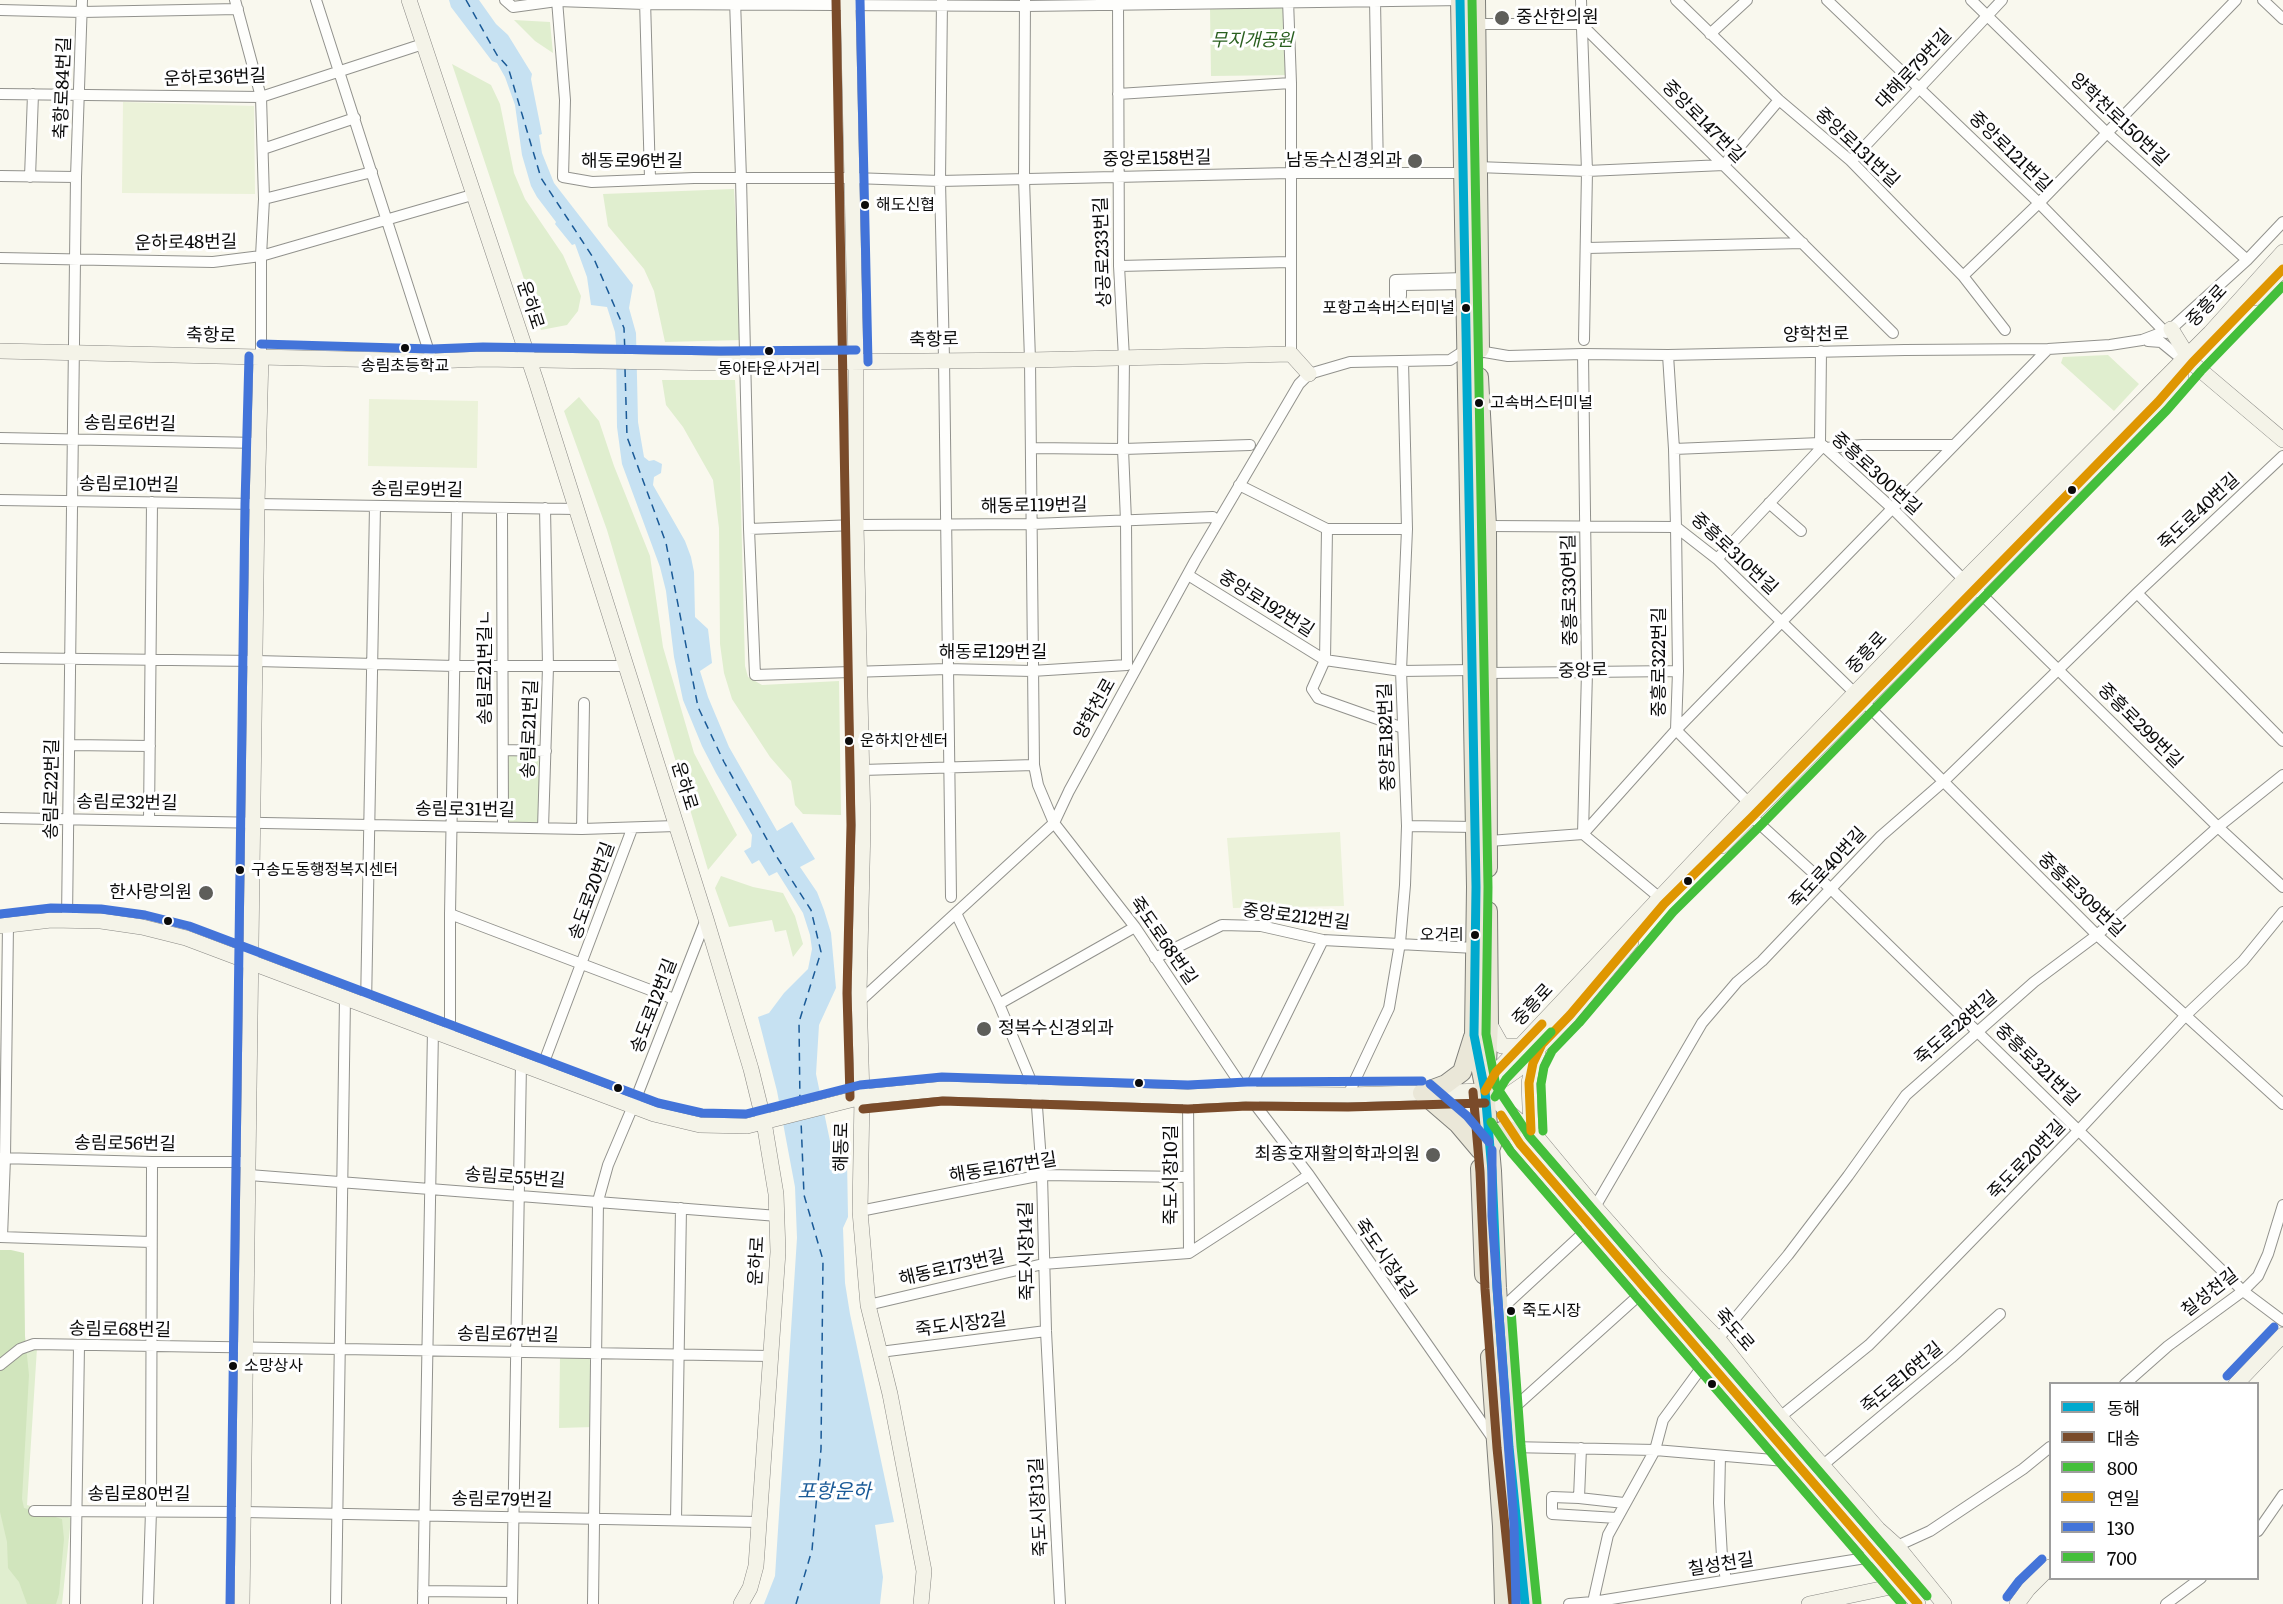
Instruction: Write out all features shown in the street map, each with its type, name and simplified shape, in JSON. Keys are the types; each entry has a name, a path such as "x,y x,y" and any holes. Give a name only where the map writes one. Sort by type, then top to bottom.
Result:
{"main road":[{"name":"운하로","path":"409,0 626,666 706,919 751,1069 764,1122 778,1216 777,1273 754,1577 741,1604"},
{"path":"1461,0 1470,170"},
{"path":"1476,0 1470,170 1470,281 1481,671 1489,841 1489,1023 1485,1091 1485,1150 1480,1216 1502,1445 1525,1604"},
{"name":"해동로","path":"848,2 863,825 860,1211 868,1305 917,1527 924,1571 921,1604"},
{"name":"중흥로","path":"1485,1091 1496,1072 1660,898 1750,810 1969,584 2158,402 2188,359 2283,252"},
{"name":"중흥로","path":"2188,359 2283,269"},
{"path":"2168,331 2188,359 2283,440"},
{"path":"1473,350 1487,526 1475,827 1474,1035 1485,1091 1512,1131 1591,1226 1918,1604"},
{"name":"축항로","path":"0,351 432,361 483,359 720,363 944,359 1030,360 1291,354"},
{"path":"1291,354 1304,379"},
{"path":"242,1604 261,356"},
{"name":"중흥로","path":"1485,1091 1517,1070 1570,1015 1664,904 1750,810"},
{"path":"4,925 67,919 102,921 164,932 207,945 633,1106 670,1119 700,1125 730,1127 764,1122 862,1097 943,1089 1188,1097 1247,1094 1348,1095 1485,1091"},
{"path":"1489,1023 1502,1046 1521,1046"},
{"path":"1422,1093 1446,1084 1462,1072 1474,1035"},
{"path":"1531,1131 1529,1083 1533,1063 1542,1044"},
{"name":"죽도로","path":"1485,1091 1531,1131 1656,1276 1718,1339 1780,1417 1878,1528 1897,1546 1944,1604"},
{"path":"1422,1093 1485,1150"},
{"path":"1504,1604 1502,1445 1507,1414 1485,1150 1496,1133 1505,1130 1512,1131"},
{"path":"2237,1382 2283,1335"},
{"path":"2017,1604 2049,1568"},
{"path":"1809,1604 1900,1585"}],"street":[{"name":"축항로84번길","path":"74,440 76,177 82,0"},
{"path":"316,0 432,361"},
{"path":"505,0 513,7 557,1 1026,3 1461,0"},
{"path":"1581,0 1587,171 1584,340"},
{"name":"중앙로131번길","path":"1676,0 1779,100 1851,161 1963,276 2005,330"},
{"path":"1710,34 1747,0"},
{"name":"중앙로121번길","path":"1827,0 2039,203 2168,331"},
{"name":"양학천로150번길","path":"1971,0 2107,133 2247,260"},
{"name":"대해로79번길","path":"1851,161 2002,0"},
{"path":"1963,276 2039,203 2236,0"},
{"path":"2263,0 2283,19"},
{"name":"해동로96번길","path":"557,1 565,100 563,177 592,182 650,178 853,178"},
{"path":"1375,1 1378,173"},
{"path":"645,2 650,178"},
{"path":"735,2 749,529"},
{"name":"상공로233번길","path":"1118,2 1119,266 1124,358"},
{"path":"1288,2 1291,83 1291,354"},
{"path":"942,3 940,181 951,897"},
{"name":"죽도로68번길","path":"1026,3 1024,178 1030,360 1034,765 1038,785 1054,823 1134,927 1247,1094"},
{"path":"0,10 82,12 237,5 261,97 264,199 261,256 261,356"},
{"path":"1475,24 1581,24"},
{"name":"중앙로147번길","path":"1581,24 1893,333"},
{"name":"운하로36번길","path":"0,94 261,97 423,44"},
{"path":"1118,94 1291,83"},
{"path":"30,177 33,94"},
{"path":"1724,165 1779,100"},
{"path":"263,149 355,118"},
{"name":"중앙로158번길","path":"853,178 940,181 1470,170 1587,171 1724,165"},
{"path":"264,199 372,172"},
{"path":"0,176 76,177"},
{"name":"운하로48번길","path":"0,258 213,262 261,256 472,195"},
{"name":"양학천로","path":"1473,350 1508,356 1668,355 2048,349 2110,345 2142,340 2168,331 2247,260 2283,222"},
{"path":"1587,249 1803,243"},
{"path":"1119,266 1290,262"},
{"path":"1395,280 1470,281 1401,285 1401,296 1395,296 1395,280"},
{"path":"2142,340 2161,342 2188,359"},
{"path":"1489,841 1583,834 1676,730 2048,349"},
{"path":"1304,379 1350,362 1450,360 1473,350"},
{"path":"1717,559 1823,446 1821,351"},
{"name":"중흥로330번길","path":"1583,354 1587,671 1583,834"},
{"name":"중흥로310번길","path":"1668,355 1676,526 1717,559 1860,698"},
{"path":"1124,358 1123,449 1126,520"},
{"name":"중앙로182번길","path":"1348,1095 1389,1008 1400,944 1407,826 1401,671 1407,529 1403,361"},
{"name":"양학천로","path":"860,1000 1054,823 1069,791 1188,575 1239,485 1304,379"},
{"name":"송림로6번길","path":"0,438 259,443"},
{"name":"송림로22번길","path":"67,919 74,440"},
{"path":"1031,448 1123,449 1250,445"},
{"path":"1823,446 1953,445"},
{"name":"중흥로300번길","path":"1674,449 1823,446 1893,509 1969,584"},
{"name":"죽도로40번길","path":"1595,1207 1702,1023 1737,982 1762,961 1881,836 1943,782 2137,593 2283,456"},
{"path":"1239,485 1326,529 1407,529"},
{"name":"송림로10번길","path":"0,500 257,504"},
{"path":"149,820 152,502"},
{"path":"1769,503 1801,531"},
{"name":"송림로9번길","path":"257,504 576,509"},
{"path":"366,1006 375,506"},
{"path":"450,1036 457,507"},
{"name":"송림로21번길ㄴ","path":"502,508 503,827"},
{"name":"송림로21번길","path":"543,828 548,666 545,508"},
{"name":"해동로119번길","path":"749,529 856,525 1032,524 1213,517"},
{"name":"양학천로","path":"1126,520 1127,665"},
{"path":"1487,526 1676,526"},
{"name":"중흥로322번길","path":"1676,526 1678,671 1676,730 1750,810"},
{"name":"해동로129번길","path":"749,529 755,675 947,669 1032,671 1127,665"},
{"name":"중앙로192번길","path":"1326,529 1325,660 1312,689 1318,698 1403,728"},
{"name":"중앙로192번길","path":"1188,575 1325,660 1401,671 1481,671"},
{"name":"중흥로299번길","path":"1969,584 2059,669 2218,827 2283,887"},
{"path":"2137,593 2283,741"},
{"path":"0,658 256,661"},
{"name":"송림로21번길","path":"256,661 455,666 626,666"},
{"name":"중앙로","path":"1481,671 1678,671"},
{"name":"중흥로309번길","path":"1860,698 2097,935 2283,1104"},
{"path":"582,829 584,703"},
{"path":"70,745 150,746"},
{"path":"503,750 546,751"},
{"path":"862,770 1034,765"},
{"name":"죽도로28번길","path":"1593,1602 1608,1535 1655,1450 1663,1420 1707,1360 1718,1339 1788,1255 1906,1095 2034,982 2097,935 2218,827 2283,775"},
{"name":"중흥로321번길","path":"1750,810 2243,1291 2283,1321"},
{"name":"송림로32번길","path":"0,818 253,822"},
{"name":"송림로31번길","path":"253,822 582,829 676,826"},
{"path":"1407,826 1475,827"},
{"name":"송도로20번길","path":"541,1070 632,829"},
{"path":"1583,834 1660,898"},
{"name":"죽도로20번길","path":"1780,1417 1869,1345 2079,1130 2186,1015 2243,962 2283,912"},
{"name":"죽도시장14길","path":"956,913 999,1004 1036,1093 1042,1175 1046,1331 1052,1409"},
{"name":"송도로20번길","path":"450,914 674,999"},
{"name":"송도로12번길","path":"592,1604 598,1353 598,1201 608,1165 706,919"},
{"path":"4,925 1,1237 151,1242"},
{"name":"중앙로212번길","path":"1155,958 1222,925 1261,926 1323,940 1475,948"},
{"path":"999,1004 1134,927"},
{"path":"1247,1094 1323,940"},
{"path":"336,1604 345,998"},
{"path":"423,1604 433,1029"},
{"path":"423,1591 512,1598 521,1063"},
{"name":"죽도시장4길","path":"1247,1094 1502,1445"},
{"name":"죽도시장10길","path":"1188,1097 1189,1254"},
{"name":"송림로56번길","path":"3,1158 152,1162 249,1168"},
{"path":"148,1604 151,1511 152,1162"},
{"name":"송림로55번길","path":"249,1168 342,1182 778,1216"},
{"name":"해동로167번길","path":"860,1211 1042,1175 1188,1177"},
{"path":"1189,1254 1308,1176"},
{"name":"칠성천길","path":"2126,1382 2168,1346 2243,1291 2258,1276 2283,1205"},
{"path":"676,1520 681,1208"},
{"path":"1499,1311 1591,1226"},
{"name":"해동로173번길","path":"868,1305 1043,1264 1189,1254"},
{"path":"1507,1414 1646,1289"},
{"name":"죽도로16번길","path":"1823,1465 2000,1314"},
{"name":"죽도시장2길","path":"880,1352 1046,1331"},
{"name":"송림로68번길","path":"0,1365 26,1346 246,1348"},
{"path":"75,1604 79,1346"},
{"name":"송림로67번길","path":"246,1348 770,1356"},
{"name":"죽도시장13길","path":"1052,1409 1060,1604"},
{"path":"1502,1445 1655,1450 1797,1462"},
{"path":"1579,1498 1581,1448"},
{"path":"1897,1546 1930,1531 2024,1469 2049,1448"},
{"path":"1720,1456 1719,1503 1722,1557 1726,1580"},
{"path":"2259,1531 2283,1495"},
{"path":"1617,1518 1552,1514 1551,1497 1624,1503"},
{"name":"송림로80번길","path":"34,1511 244,1512"},
{"name":"송림로79번길","path":"244,1512 759,1522"},
{"name":"칠성천길","path":"1569,1604 1878,1556"},
{"path":"1900,1585 1920,1576"},
{"path":"2166,1604 2198,1580"}],"green space":[{"name":"무지개공원","path":"1289,7 1293,75 1211,76 1210,8"},
{"path":"514,20 550,22 553,53 535,41"},
{"path":"452,64 491,85 500,104 514,173 525,199 563,255 581,296 578,311 567,325 541,330"},
{"path":"123,102 254,106 255,194 122,193"},
{"path":"734,189 742,340 665,342 654,291 644,269 608,226 603,194"},
{"path":"2108,355 2139,384 2114,411 2061,363 2063,357"},
{"path":"662,380 735,380 740,467 745,666 748,677 762,685 839,681 841,815 803,814 795,805 791,781 770,757 732,699 724,673 720,644 719,528 713,480 683,427 666,405"},
{"path":"579,397 599,421 614,466 650,556 663,647 694,753 737,835 708,870 607,530 564,411"},
{"path":"369,399 478,401 477,468 368,466"},
{"path":"506,753 541,754 540,824 506,824"},
{"path":"1340,832 1344,906 1233,908 1227,838"},
{"path":"721,876 753,887 783,893 795,916 803,944 793,957 786,930 775,932 772,920 729,927 715,888"},
{"path":"0,1250 24,1253 25,1336 29,1375 22,1499 24,1508 62,1519 64,1539 56,1604 27,1604 19,1582 8,1568 7,1542 0,1512"},
{"path":"0,1259 19,1345 37,1348 27,1505 71,1518 62,1604 0,1604"},
{"path":"560,1356 594,1357 593,1427 559,1428"}],"water":[{"name":"포항운하","path":"449,0 479,0 496,24 508,35 532,74 531,79 542,134 539,135 542,153 554,183 633,285 629,308 636,333 638,422 644,457 649,461 654,460 662,464 661,473 654,477 653,485 685,541 691,557 694,572 695,617 708,629 712,663 700,671 708,697 729,747 777,831 792,822 815,859 800,867 817,892 831,933 836,988 819,1025 816,1074 830,1141 847,1159 848,1217 843,1228 845,1283 894,1522 875,1525 883,1577 880,1604 764,1604 775,1576 797,1238 795,1187 777,1091 758,1017 769,1013 784,993 808,969 812,949 810,935 803,913 777,872 769,876 759,860 752,864 744,851 751,847 752,835 702,746 683,700 674,657 666,591 660,567 622,464 617,427 615,332 607,307 591,305 587,277 575,244 572,245 555,224 556,222 531,186 522,155 515,105 505,77 497,63 492,61 451,7"}],"ferry route":[{"path":"466,0 497,55 508,67 541,178 594,259 624,328 625,355"},
{"path":"625,369 627,437 666,543 698,707 724,762 775,854 811,910 821,952 799,1022 800,1106"},
{"path":"796,1604 812,1550 821,1449 823,1260 804,1195 801,1120"}],"transit line":[{"name":"대송","path":"836,0 851,825 847,993 850,1097"},
{"name":"130","path":"860,0 868,362"},
{"name":"동해","path":"1460,0 1476,887 1474,1035 1485,1091 1509,1447 1525,1604"},
{"name":"800","path":"1472,0 1488,887 1486,1034 1496,1086 1530,1137 1927,1596"},
{"name":"연일","path":"1531,1131 1529,1083 1533,1063 1542,1044 1570,1015 1664,904 2158,402 2192,363 2283,269"},
{"name":"700","path":"1543,1131 1541,1084 1544,1067 1552,1051 1579,1023 1673,912 2167,410 2201,371 2283,286"},
{"name":"130","path":"261,344 432,349 483,347 720,351 856,350"},
{"name":"130","path":"230,1604 249,356"},
{"name":"130","path":"0,914 51,908 101,909 145,915 189,926 658,1103 702,1113 746,1114 860,1085 942,1077 1188,1085 1247,1082 1422,1081"},
{"name":"연일","path":"1485,1091 1496,1072 1542,1024"},
{"name":"700","path":"1495,1097 1506,1079 1551,1032"},
{"name":"130","path":"1430,1084 1467,1116 1489,1142"},
{"name":"대송","path":"1473,1092 1497,1448 1513,1604"},
{"name":"대송","path":"863,1109 943,1101 1188,1109 1247,1106 1348,1107 1485,1103"},
{"name":"연일","path":"1501,1115 1520,1144 1918,1604"},
{"name":"700","path":"1491,1122 1511,1152 1902,1604"},
{"name":"130","path":"1492,1150 1492,1216 1514,1525 1516,1604"},
{"name":"800","path":"1511,1310 1521,1446 1537,1603"},
{"name":"130","path":"2227,1376 2274,1327"},
{"name":"130","path":"2007,1597 2019,1581 2042,1559"}],"place":[{"name":"중산한의원","path":"1502,18"},
{"name":"남동수신경외과","path":"1415,161"},
{"name":"해도신협","path":"865,205"},
{"name":"포항고속버스터미널","path":"1466,308"},
{"name":"송림초등학교","path":"405,348"},
{"name":"동아타운사거리","path":"769,351"},
{"name":"고속버스터미널","path":"1479,403"},
{"name":"운하치안센터","path":"849,741"},
{"name":"구송도동행정복지센터","path":"240,870"},
{"name":"한사랑의원","path":"206,893"},
{"name":"오거리","path":"1475,935"},
{"name":"정복수신경외과","path":"984,1029"},
{"name":"최종호재활의학과의원","path":"1433,1155"},
{"name":"죽도시장","path":"1511,1311"},
{"name":"소망상사","path":"233,1366"}]}
